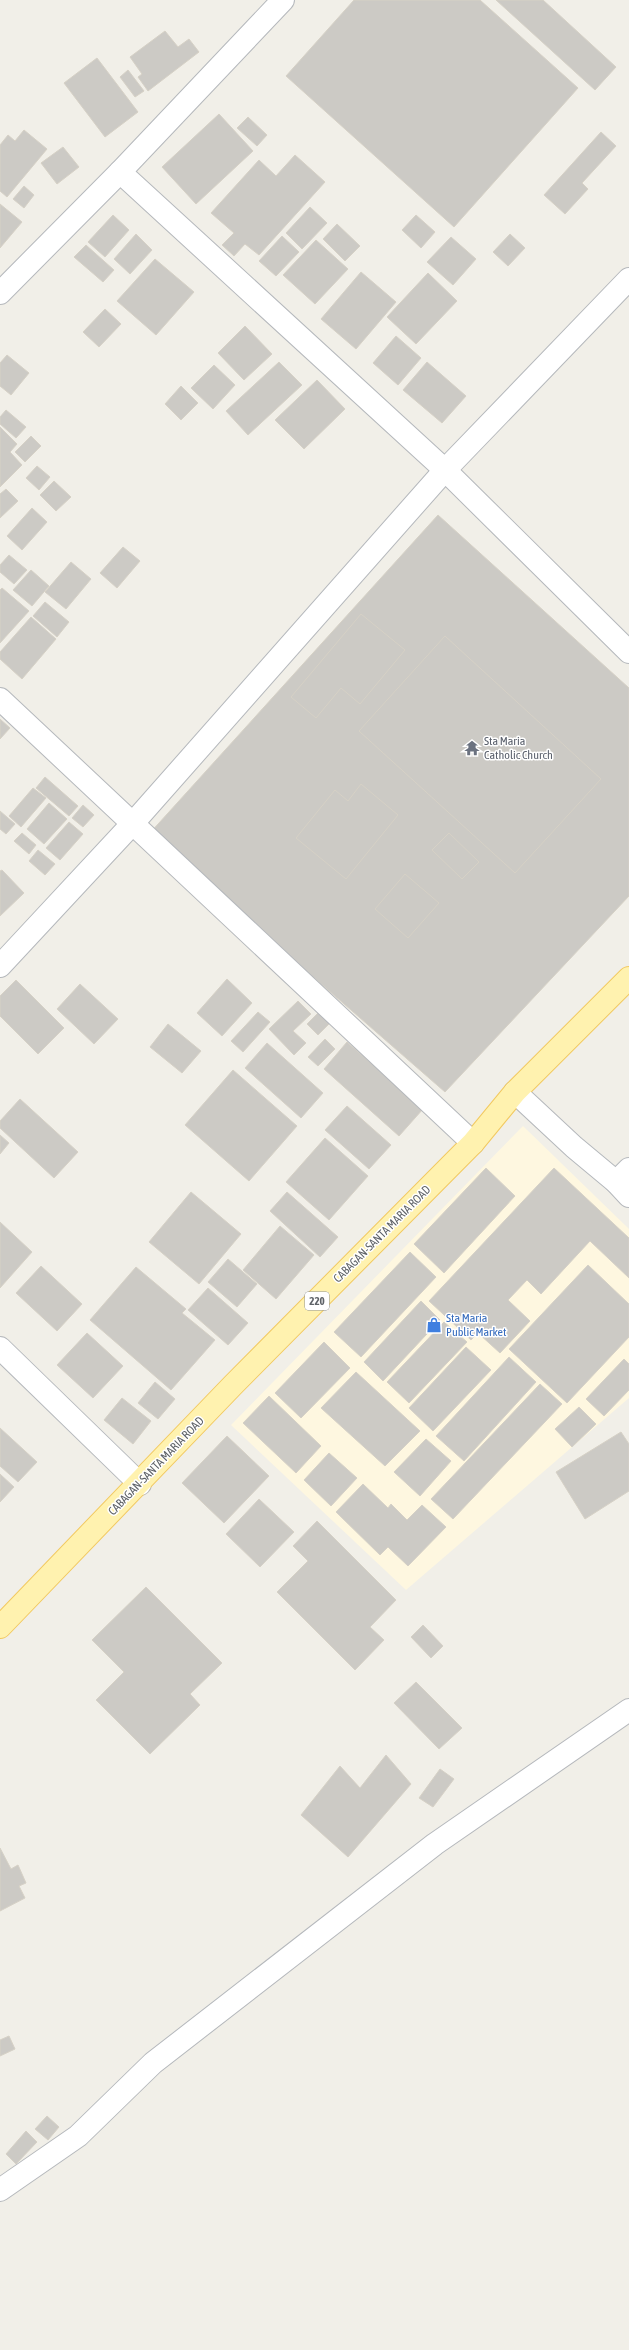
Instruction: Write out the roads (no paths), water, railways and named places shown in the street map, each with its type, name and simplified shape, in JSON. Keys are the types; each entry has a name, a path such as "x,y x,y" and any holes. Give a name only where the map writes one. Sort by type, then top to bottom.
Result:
{"main road":[{"name":"CABAGAN-SANTA MARIA ROAD","path":"1,1624 140,1484 233,1385 473,1143 515,1092 629,978"}],"street":[{"path":"0,293 120,172 283,0"},
{"path":"120,172 445,470 629,652"},
{"path":"0,966 134,822 445,470 629,279"},
{"path":"0,699 134,822 473,1143"},
{"path":"515,1092 574,1147 625,1182"},
{"path":"0,1348 140,1484"},
{"path":"0,2190 78,2136 153,2063 435,1844 629,1710"}],"place":[{"name":"Sta Maria Catholic Church","path":"472,748"},
{"name":"Sta Maria Public Market","path":"434,1325"}]}
